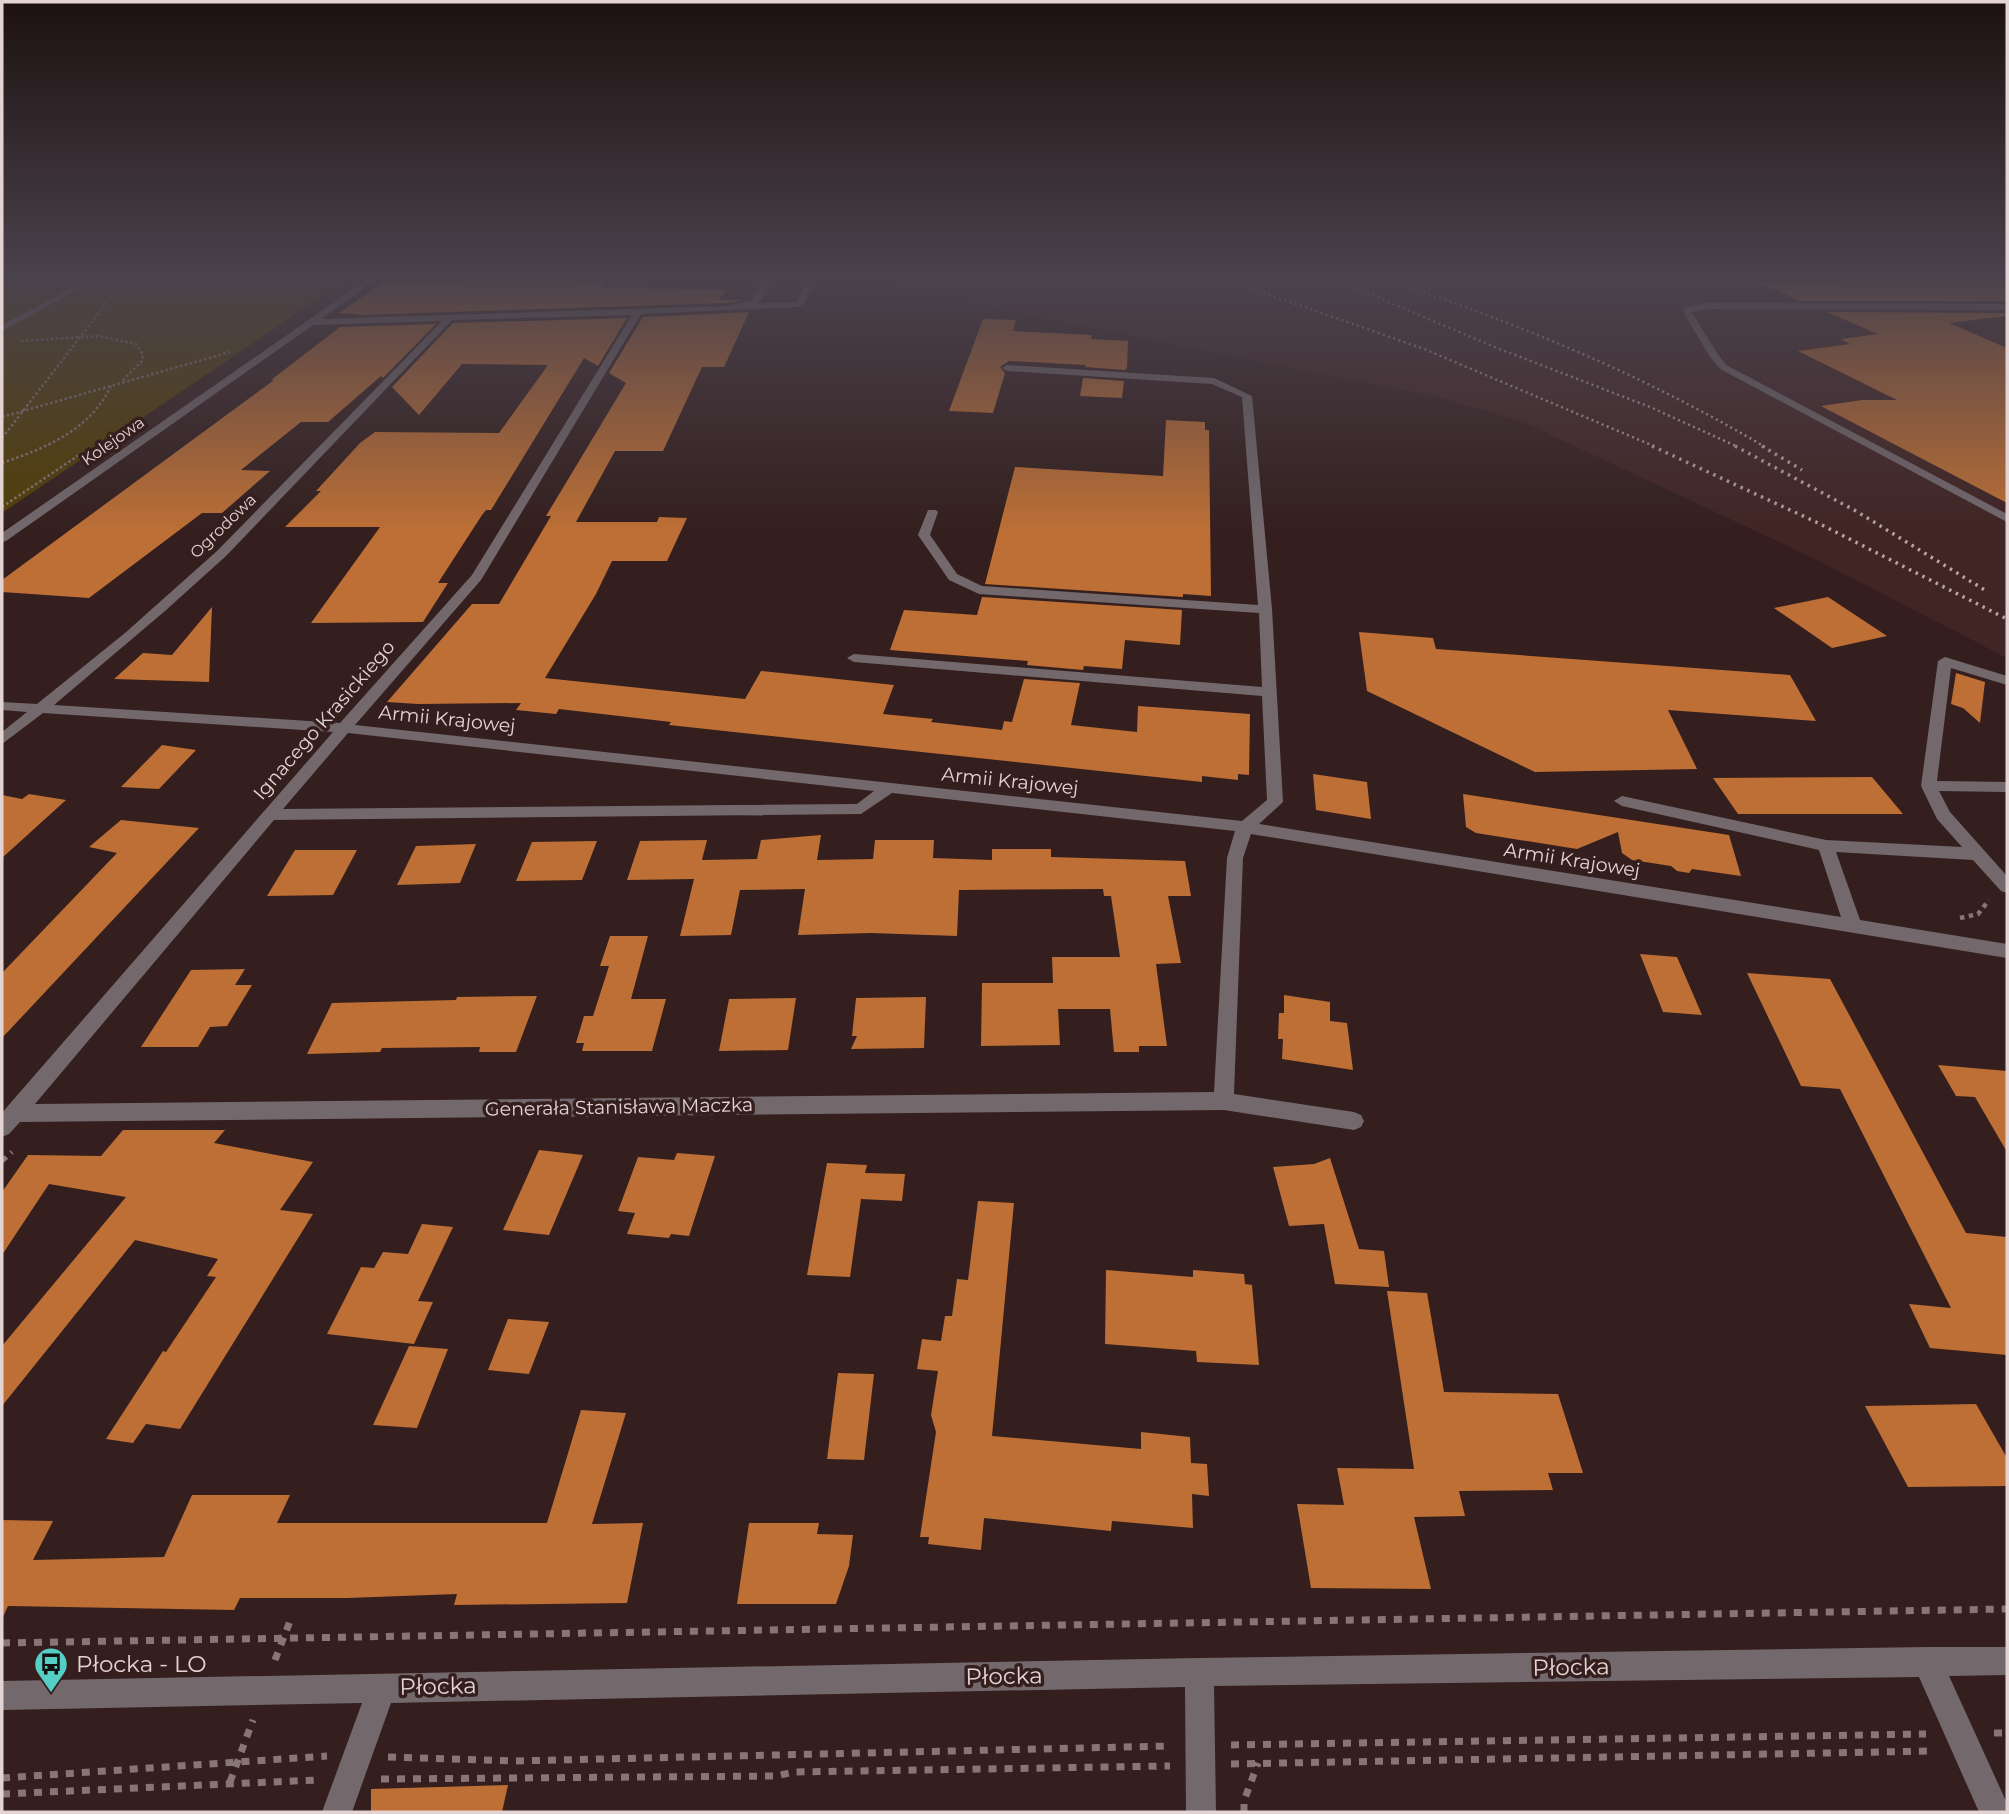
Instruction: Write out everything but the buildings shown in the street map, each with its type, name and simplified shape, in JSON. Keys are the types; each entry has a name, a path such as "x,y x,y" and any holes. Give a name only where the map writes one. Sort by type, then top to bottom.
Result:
{"street":[{"name":"Kolejowa","path":"2,538 253,363"},
{"name":"Ogrodowa","path":"2,739 207,566 250,526 406,363"},
{"name":"Ignacego Krasickiego","path":"8,1121 344,728 477,577 607,363"},
{"path":"1718,363 2007,519"},
{"path":"1007,368 1214,381 1247,396 1265,609 1275,802 1245,827 1235,858 1224,1101"},
{"path":"932,512 923,535 953,577 979,590 1265,609"},
{"path":"854,658 1270,692"},
{"path":"2007,681 1945,661 1929,786 1943,815 1969,853 2007,887"},
{"name":"Armii Krajowej","path":"2,706 344,728 1245,827 2007,951"},
{"path":"1929,786 2007,787"},
{"path":"269,815 861,809 887,789"},
{"path":"1622,801 1826,846 1969,853"},
{"path":"1826,846 1853,927"},
{"name":"Generała Stanisława Maczka","path":"8,1121 1224,1101 1354,1121"},
{"path":"1927,1661 1995,1812"},
{"name":"Płocka","path":"2,1696 1199,1672 2007,1661"},
{"path":"1199,1672 1201,1812"},
{"path":"337,1812 382,1687"}],"path":[{"path":"2,438 63,363"},
{"path":"119,383 140,363"},
{"path":"2,417 193,363"},
{"path":"2,463 67,434 92,415 108,396 112,385"},
{"path":"1957,919 1978,914 1989,899 1990,889 1969,853"},
{"path":"2,1643 2007,1609"},
{"path":"2,1778 306,1755 353,1768 776,1776 794,1772 1200,1755 1258,1763 1964,1742 2007,1732"},
{"path":"2,1794 141,1789 353,1768 513,1761 1200,1755 1964,1742"},
{"path":"1244,1812 1244,1801 1258,1763"}],"shaded area":[{"path":"2,363 224,363 2,513"},
{"path":"1267,363 2007,363 2007,658 1811,557 1523,422 1438,397"}],"railway":[{"path":"1456,363 1656,447"},
{"path":"1535,363 1650,407 1738,447"},
{"path":"1602,363 1673,396 1765,447"},
{"path":"1652,446 1816,522 2007,619"},
{"path":"1735,446 1856,511 1988,592"},
{"path":"1762,446 1802,470"}],"place":[{"name":"Płocka - LO","path":"51,1694"}]}
